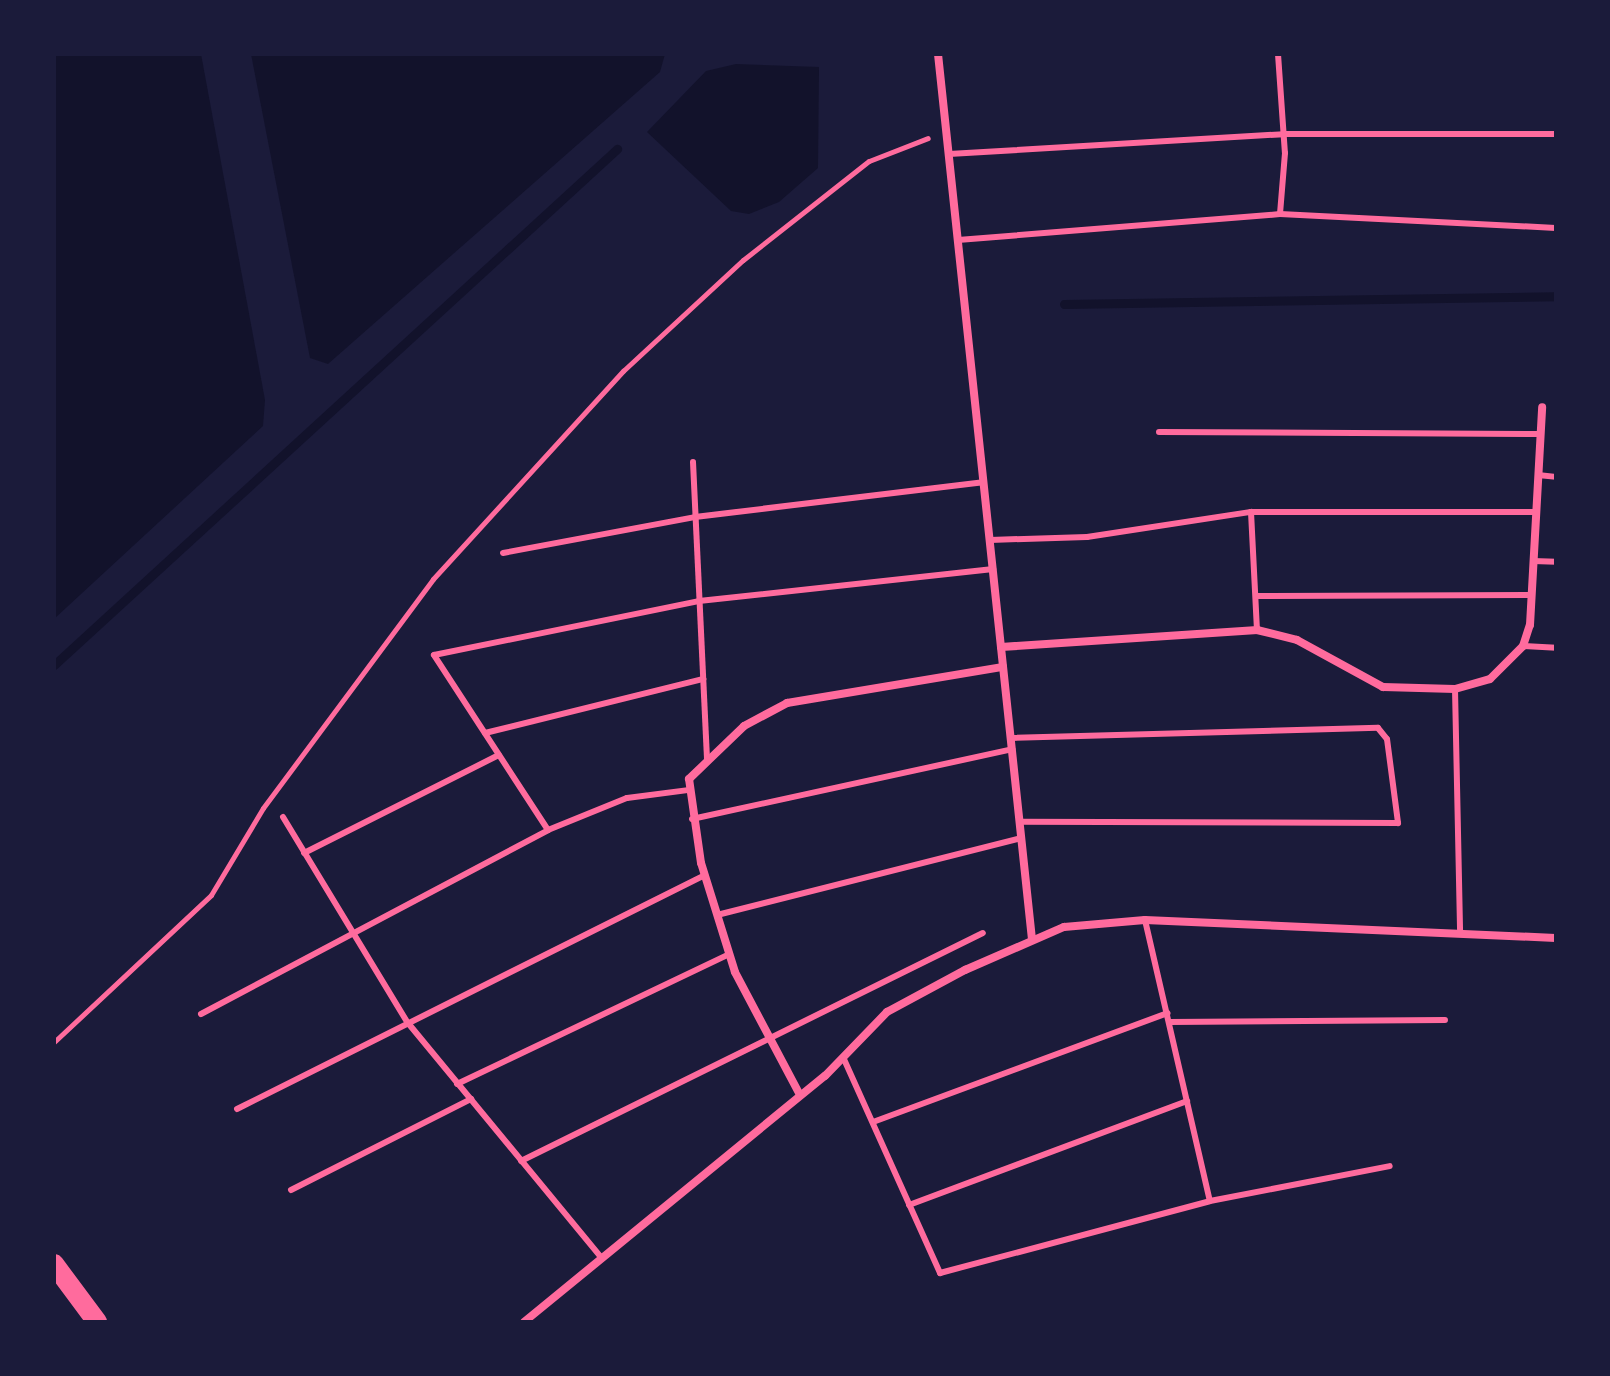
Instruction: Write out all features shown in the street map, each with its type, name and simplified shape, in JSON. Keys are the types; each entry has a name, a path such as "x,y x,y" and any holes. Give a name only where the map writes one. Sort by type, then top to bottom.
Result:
{"main road":[{"path":"54,1264 97,1322"}],"street":[{"path":"938,54 1032,939"},
{"path":"1001,647 1257,630 1297,640 1383,687 1455,689 1490,679 1523,646 1531,595 1542,407"},
{"path":"800,1095 729,954 692,819 689,779 744,726 787,703 1003,667"},
{"path":"524,1322 800,1095 887,1012 1032,939 1064,927 1145,920 1460,930 1556,938"}],"lane":[{"path":"1278,54 1283,134 1280,214"},
{"path":"949,154 1283,134 1556,134"},
{"path":"958,240 1280,214 1556,228"},
{"path":"1159,432 1541,434"},
{"path":"693,462 707,761"},
{"path":"1538,475 1556,477"},
{"path":"503,553 695,517 983,482"},
{"path":"1251,512 1257,630"},
{"path":"990,540 1087,537 1251,512 1536,512"},
{"path":"1533,561 1556,562"},
{"path":"548,830 434,655 699,601 993,569"},
{"path":"1256,596 1531,595"},
{"path":"1523,646 1556,648"},
{"path":"485,733 703,679"},
{"path":"1455,689 1460,930"},
{"path":"1011,738 1378,728 1387,739 1398,823 1020,822"},
{"path":"692,819 1012,749"},
{"path":"304,853 499,755"},
{"path":"201,1014 548,830 627,798 689,790"},
{"path":"283,817 351,934 408,1023 601,1257"},
{"path":"717,915 1021,838"},
{"path":"237,1109 705,875"},
{"path":"1145,920 1210,1201"},
{"path":"521,1161 768,1035 983,933"},
{"path":"457,1084 729,954"},
{"path":"873,1122 1167,1013"},
{"path":"1169,1022 1445,1020"},
{"path":"843,1057 940,1273 1210,1201 1390,1166"},
{"path":"291,1190 471,1099"},
{"path":"909,1205 1187,1101"}],"path":[{"path":"54,1042 211,895 263,808 433,579 623,371 743,260 869,161 906,144 947,133"}],"shaded area":[{"path":"54,54 201,54 265,400 263,426 54,619"},
{"path":"251,54 665,54 660,72 328,364 310,358"},
{"path":"736,64 819,67 818,168 779,202 749,214 731,211 647,132 706,71"}],"waterway":[{"path":"54,665 617,149"},
{"path":"1064,304 1556,296"}]}
